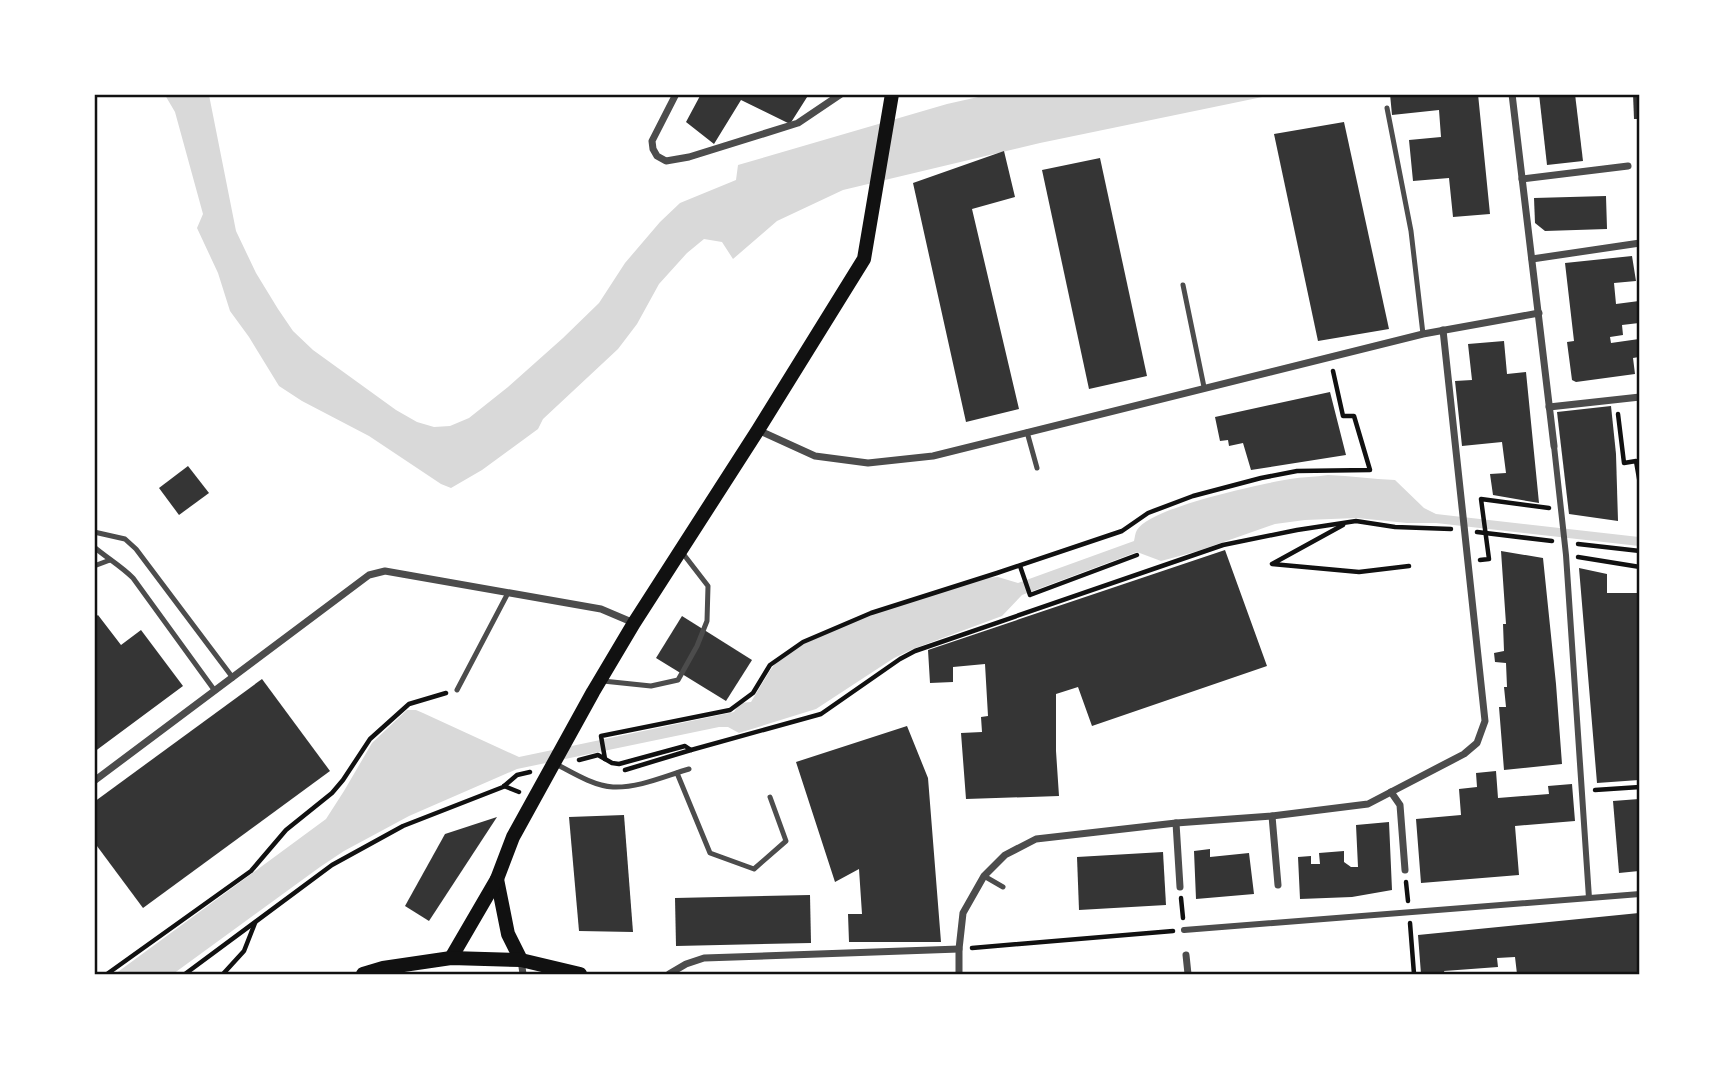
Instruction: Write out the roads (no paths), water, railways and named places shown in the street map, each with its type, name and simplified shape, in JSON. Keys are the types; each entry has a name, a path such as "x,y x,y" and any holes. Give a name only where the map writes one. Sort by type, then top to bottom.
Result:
{"main road":[{"path":"451,958 497,879 513,837 540,787 559,766 564,743 600,680 864,260 892,94"},
{"path":"497,879 508,934 522,967"},
{"path":"363,975 383,968 451,958 580,975"}],"street":[{"path":"676,94 652,141 657,156 666,161 690,157 797,123 841,94"},
{"path":"1512,94 1562,510 1589,898"},
{"path":"1522,179 1628,166"},
{"path":"1532,260 1640,243"},
{"path":"758,430 815,456 868,463 933,456 1423,334 1539,313"},
{"path":"959,975 963,913 984,876 1005,855 1037,839 1368,804 1464,754 1477,743 1485,721 1443,330"},
{"path":"1549,407 1640,397"},
{"path":"94,781 369,575 385,571 601,609 634,623"},
{"path":"1391,792 1400,805 1405,870"},
{"path":"1272,816 1279,886"},
{"path":"1176,823 1180,887"},
{"path":"1184,930 1640,894"},
{"path":"669,975 686,964 704,958 959,949"},
{"path":"1186,955 1188,975"}],"lane":[{"path":"1387,108 1411,231 1423,334"},
{"path":"1183,285 1204,387"},
{"path":"1027,432 1037,468"},
{"path":"94,532 125,539 136,549 233,678"},
{"path":"94,547 133,578 215,691"},
{"path":"600,680 650,686 678,680 707,621 708,586 681,551"},
{"path":"94,566 110,560"},
{"path":"457,690 508,593"},
{"path":"559,766 593,782 611,787 632,785 690,769"},
{"path":"677,773 710,853 754,869 786,841 771,797"},
{"path":"984,876 1003,887"}]}
